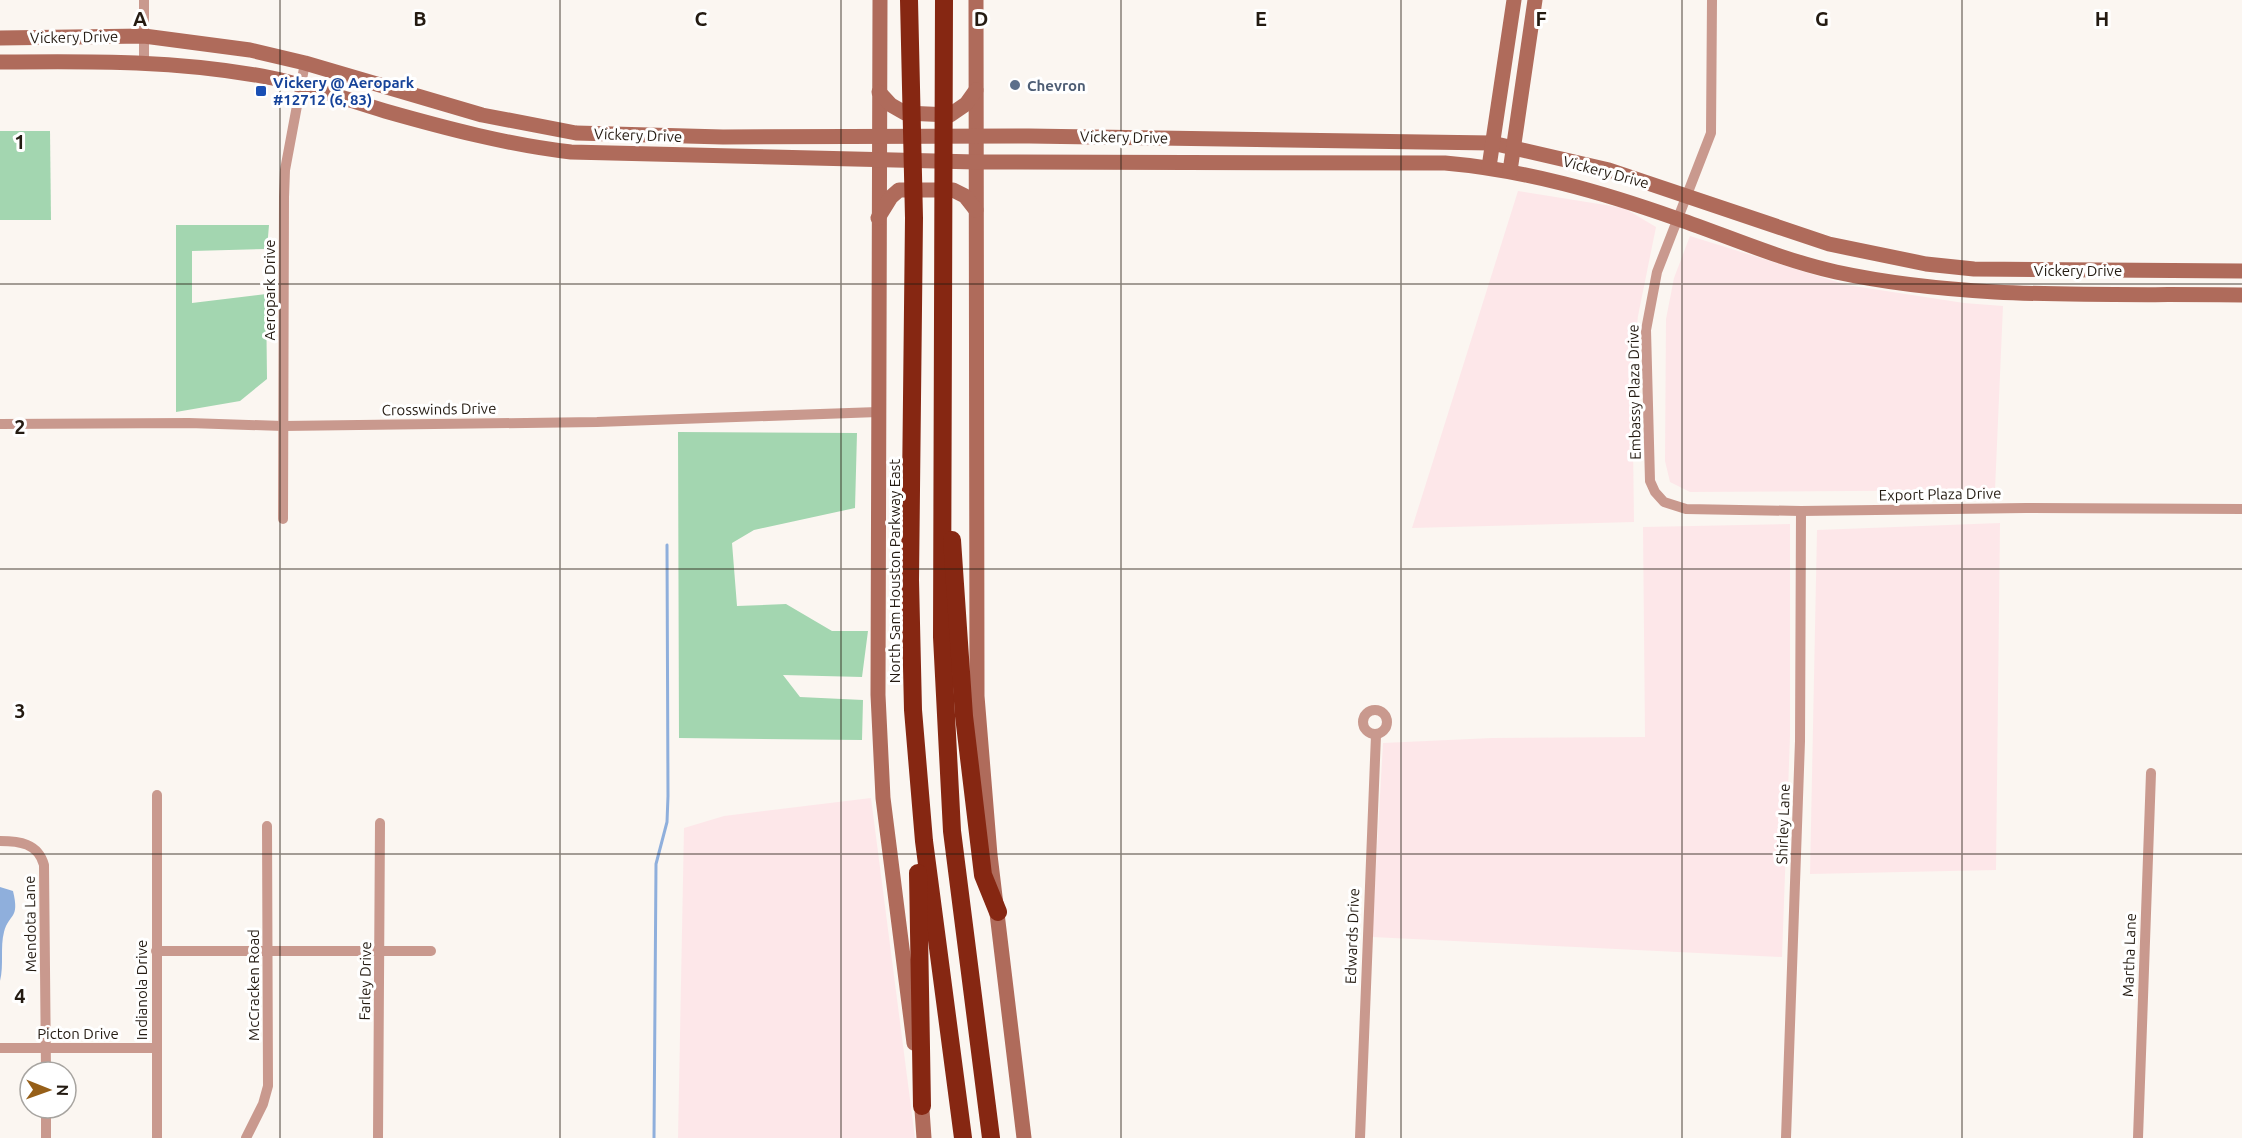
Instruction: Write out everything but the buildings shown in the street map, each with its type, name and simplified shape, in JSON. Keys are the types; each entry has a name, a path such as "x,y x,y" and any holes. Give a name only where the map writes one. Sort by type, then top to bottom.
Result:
{"highway":[{"name":"North Sam Houston Parkway East","path":"909,0 909,88 914,218 910,580 915,748 932,911 963,1138"},
{"path":"944,0 942,637 947,772 957,872 991,1138"},
{"path":"942,405 964,716 984,875 998,912"},
{"path":"915,748 922,1106"}],"main road":[{"name":"North Sam Houston Parkway East","path":"880,0 876,594 883,796 922,1106 924,1138"},
{"path":"976,0 977,696 990,855 1024,1138"},
{"path":"1489,167 1514,1 1535,2 1510,171"},
{"name":"Vickery Drive","path":"0,38 144,36 250,50 305,63 482,115 576,133 723,137 975,135 1492,143 1609,170 1829,244 1926,264 1974,269 2242,271"},
{"name":"Vickery Drive","path":"0,62 144,61 207,67 300,86 411,118 534,148 571,152 976,162 1445,163 1489,167 1557,182 1677,219 1777,255 1834,271 1901,285 2000,293 2242,295"},
{"path":"879,92 891,105 905,113 950,115 966,104 976,90"},
{"path":"477,133 482,115"},
{"path":"721,157 723,137"},
{"path":"1251,164 1252,139"},
{"path":"1384,142 1384,164"},
{"path":"878,219 891,197 899,190 953,190 964,196 975,210"}],"street":[{"path":"144,0 144,61"},
{"name":"Embassy Plaza Drive","path":"1650,481 1646,330 1657,272 1711,133 1712,0"},
{"name":"Aeropark Drive","path":"283,519 285,170 305,63"},
{"name":"Crosswinds Drive","path":"0,424 189,423 283,426 597,422 878,412"},
{"name":"Export Plaza Drive","path":"1650,481 1655,492 1664,502 1686,509 1801,512 2026,507 2242,509"},
{"name":"Shirley Lane","path":"1786,1138 1800,741 1801,512"},
{"name":"Edwards Drive","path":"1360,1138 1376,735"},
{"name":"Martha Lane","path":"2138,1138 2151,773"},
{"name":"Indianola Drive","path":"157,795 157,1138"},
{"name":"Farley Drive","path":"378,1138 381,951 380,824"},
{"name":"McCracken Road","path":"246,1138 263,1104 268,1086 267,826"},
{"name":"Mendota Lane","path":"0,841 19,841 36,849 42,857 45,881 46,1060"},
{"path":"156,951 268,953 431,951"},
{"name":"Picton Drive","path":"0,1048 156,1048"},
{"path":"46,1120 46,1138"}],"shaded area":[{"path":"1518,191 1624,208 1656,227 1638,316 1632,366 1634,522 1412,528"},
{"path":"1690,236 1847,285 1964,303 2003,306 1995,490 1690,492 1670,482 1665,461 1666,319 1674,278"},
{"path":"2000,523 1996,870 1810,874 1817,530"},
{"path":"1790,524 1790,736 1782,957 1372,937 1383,743 1492,738 1645,737 1643,527"},
{"path":"871,798 915,1138 678,1138 684,828 724,816"}],"green space":[{"path":"0,131 50,131 51,220 0,220"},
{"path":"176,225 269,225 267,249 192,251 192,303 266,294 267,379 240,401 176,412"},
{"path":"678,432 857,433 855,508 754,530 732,543 737,606 786,604 832,631 868,631 862,677 783,675 800,697 863,700 862,740 679,738"}],"water":[{"path":"0,887 13,891 15,912 4,932 0,981"}],"waterway":[{"path":"654,1138 656,864 667,822 668,796 667,545"}],"place":[{"name":"Chevron","path":"1015,85"},
{"name":"Vickery @ Aeropark #12712 (6, 83)","path":"261,91"}]}
